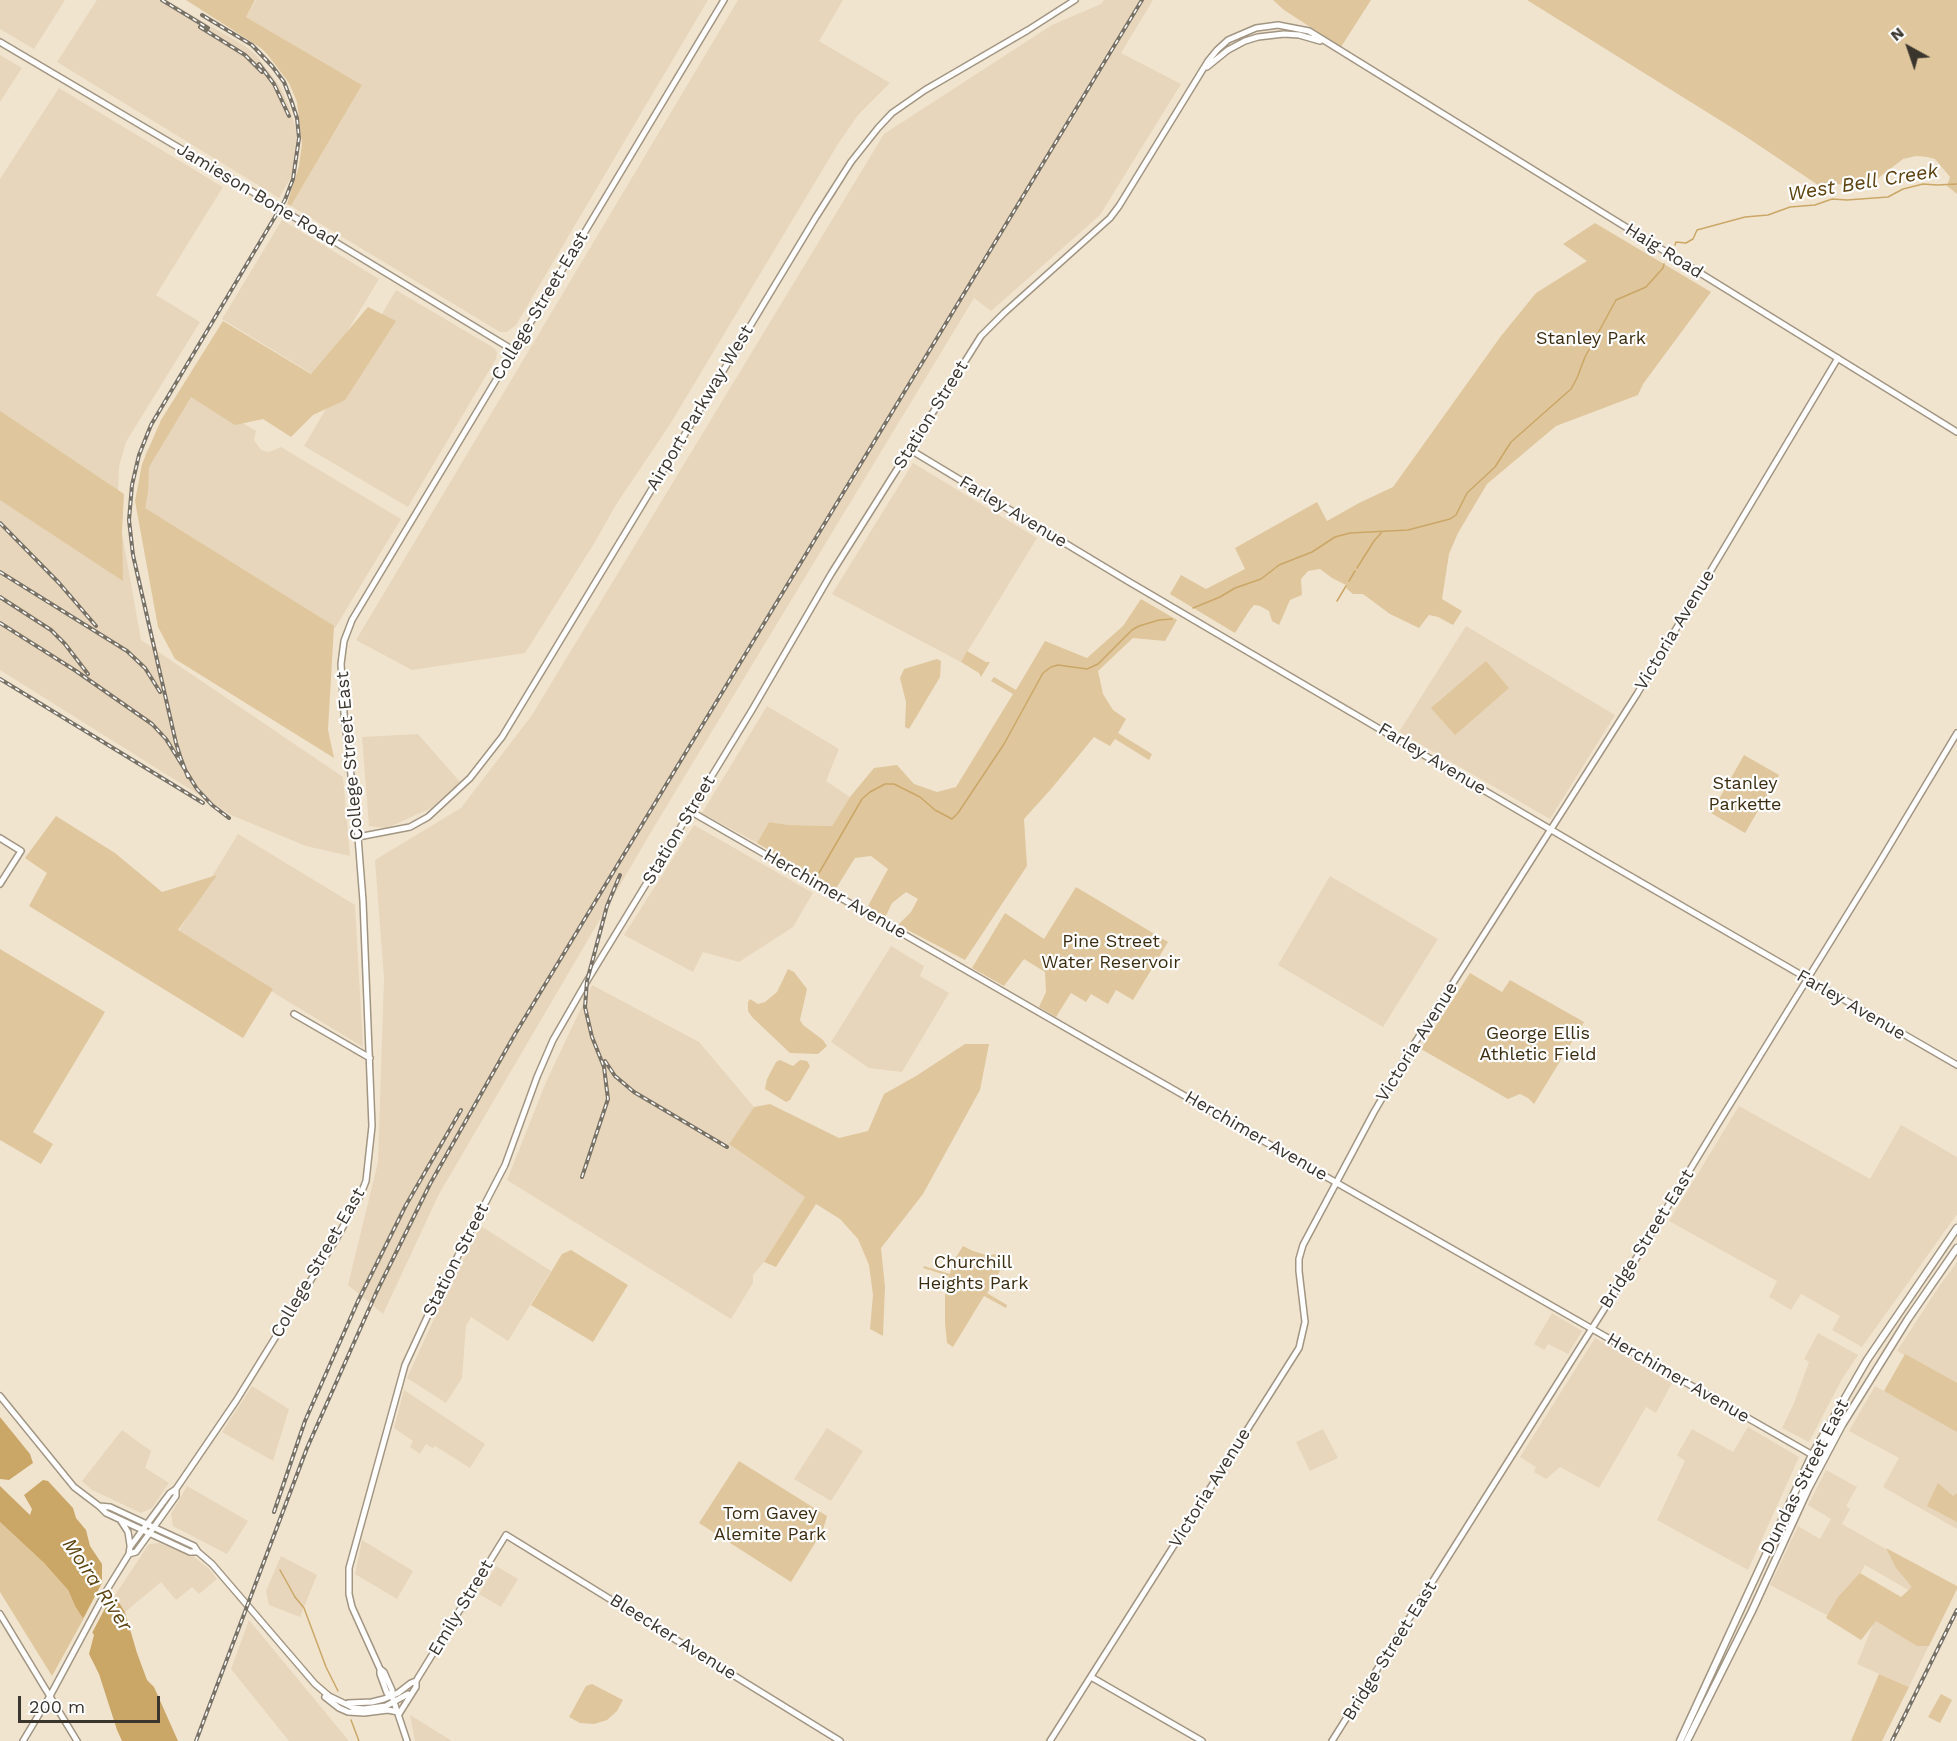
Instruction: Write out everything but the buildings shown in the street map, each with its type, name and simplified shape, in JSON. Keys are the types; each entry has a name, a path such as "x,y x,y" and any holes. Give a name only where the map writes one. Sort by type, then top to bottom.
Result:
{"main road":[{"name":"Dundas Street East","path":"1680,1741 1812,1455 1898,1313 1957,1228"},
{"name":"Dundas Street East","path":"1687,1741 1823,1461 1908,1318 1957,1248"},
{"path":"1823,1461 1822,1452 1837,1420 1840,1406"},
{"path":"1801,1504 1802,1493 1813,1466 1812,1455"}],"street":[{"name":"College Street East","path":"23,1741 129,1554 130,1547 170,1493 176,1489 236,1401 334,1241 360,1196 366,1180 372,1126 363,901 344,713 342,664 344,641 352,620 724,0"},
{"name":"Airport Parkway West","path":"358,837 410,827 428,817 470,778 502,737 816,217 851,162 878,128 892,113 925,90 1075,0"},
{"name":"Station Street","path":"407,1741 392,1690 352,1607 349,1568 405,1365 435,1300 505,1165 537,1077 553,1040 577,996 753,710 831,574 981,336 1114,212 1217,50 1228,40 1257,28 1278,25 1309,31 1371,69"},
{"name":"Station Street","path":"1198,77 1228,50 1258,37 1299,35 1330,44"},
{"name":"Jamieson Bone Road","path":"0,42 513,350"},
{"name":"Haig Road","path":"1371,69 1957,432"},
{"name":"Victoria Avenue","path":"1050,1741 1299,1348 1305,1322 1299,1259 1303,1245 1411,1049 1637,694 1838,358"},
{"name":"Farley Avenue","path":"909,449 1116,574 1807,980 1957,1065"},
{"name":"Bridge Street East","path":"1332,1741 1637,1257 1957,733"},
{"name":"Herchimer Avenue","path":"690,811 1823,1461"},
{"path":"0,838 21,851 0,884"},
{"path":"294,1014 370,1058"},
{"path":"0,1396 74,1487 106,1513 190,1552 198,1552"},
{"name":"College Street East","path":"129,1554 136,1552 150,1533 176,1497 176,1489"},
{"path":"99,1506 110,1507 194,1546 331,1702 348,1712 388,1710 398,1714"},
{"path":"120,1520 128,1532 130,1547"},
{"name":"Emily Street","path":"398,1714 506,1535"},
{"name":"Bleecker Avenue","path":"506,1535 840,1741"},
{"path":"0,1614 77,1741"},
{"path":"1091,1677 1202,1741"},
{"name":"Emily Street","path":"348,1704 372,1702 392,1696 416,1682"},
{"path":"315,1684 329,1696 354,1708 364,1709 394,1703 413,1690"}],"shaded area":[{"path":"0,0 65,0 34,49 0,29"},
{"path":"97,0 166,0 245,46 256,55 281,88 296,130 297,152 291,177 279,198 57,62"},
{"path":"256,0 708,0 516,325 507,332 500,332 291,206 362,85 246,17"},
{"path":"738,0 843,0 819,41 890,83 858,115 838,144 669,426 617,503 525,653 412,670 356,640"},
{"path":"1104,0 1153,0 1121,53 1181,84 1100,215 991,311 974,298 654,827 439,1194 383,1314 348,1285 378,1162 384,978 375,860 461,808 532,715 884,134 1052,25 1101,4"},
{"path":"0,55 22,68 0,102"},
{"path":"59,88 223,187 156,295 200,322 126,442 119,467 120,522 141,640 343,777 350,856 306,846 231,815 0,670 0,179"},
{"path":"282,220 379,279 319,378 222,319"},
{"path":"396,290 494,348 497,352 496,359 408,507 304,446"},
{"path":"184,388 256,431 254,440 261,450 269,452 281,447 401,519 335,628 143,513 142,472 146,452"},
{"path":"913,463 1037,538 961,662 832,594"},
{"path":"1466,626 1615,715 1550,819 1399,732"},
{"path":"767,706 839,749 826,781 850,797 832,826 769,822 757,843 702,813"},
{"path":"418,734 460,782 431,808 387,828 369,826 362,737"},
{"path":"694,825 813,893 793,927 739,962 703,952 693,972 624,935"},
{"path":"238,834 355,905 363,1047 177,934"},
{"path":"1330,876 1438,939 1383,1027 1278,965"},
{"path":"891,946 924,966 920,976 949,993 902,1072 869,1068 831,1042"},
{"path":"592,985 699,1042 754,1107 729,1144 805,1197 764,1262 753,1275 753,1283 731,1319 507,1180 546,1082"},
{"path":"1739,1106 1870,1179 1901,1125 1957,1157 1957,1214 1862,1347 1832,1330 1840,1316 1801,1294 1791,1310 1769,1297 1777,1281 1669,1221"},
{"path":"481,1226 551,1271 508,1341 471,1317 466,1326 462,1378 446,1403 407,1378 444,1297"},
{"path":"1957,1262 1957,1384 1897,1351"},
{"path":"1552,1313 1582,1331 1568,1354 1548,1344 1544,1350 1534,1344"},
{"path":"1818,1333 1858,1355 1842,1379 1809,1442 1782,1428 1809,1362 1804,1359"},
{"path":"1595,1338 1672,1383 1656,1413 1646,1407 1599,1488 1560,1467 1546,1479 1534,1472 1536,1467 1520,1457"},
{"path":"252,1386 289,1409 273,1461 222,1432"},
{"path":"1875,1386 1957,1431 1957,1529 1883,1487 1899,1458 1849,1431"},
{"path":"404,1390 485,1444 470,1468 435,1446 433,1448 426,1444 420,1454 410,1447 413,1441 394,1428"},
{"path":"1748,1427 1799,1457 1748,1570 1657,1520 1685,1461 1677,1455 1692,1429 1733,1452"},
{"path":"827,1428 863,1451 831,1501 794,1479"},
{"path":"1323,1429 1338,1458 1310,1471 1296,1442"},
{"path":"122,1430 151,1451 145,1468 169,1483 152,1508 141,1513 92,1490 82,1481"},
{"path":"1826,1470 1857,1487 1846,1506 1850,1509 1842,1524 1956,1589 1945,1611 1865,1565 1836,1620 1770,1585 1798,1526 1820,1539 1831,1519 1808,1505"},
{"path":"187,1486 248,1521 227,1554 173,1526 171,1514"},
{"path":"362,1540 413,1571 397,1599 355,1574"},
{"path":"159,1543 193,1556 217,1579 199,1594 192,1587 176,1600 161,1582 125,1612 118,1601 113,1598 149,1544"},
{"path":"281,1556 317,1575 300,1617 269,1605 266,1591"},
{"path":"496,1566 518,1579 501,1607 479,1594"},
{"path":"1876,1617 1929,1645 1909,1687 1857,1664"},
{"path":"249,1620 349,1741 289,1741 231,1669"},
{"path":"410,1715 452,1741 415,1741"}],"green space":[{"path":"186,0 255,0 246,17 362,85 291,206 287,204 299,166 302,144 297,102 289,83 261,48"},
{"path":"1273,0 1371,0 1341,47 1284,10"},
{"path":"1527,0 1957,0 1957,194 1947,186 1950,177 1935,159 1916,156 1903,159 1868,186 1818,185 1742,134"},
{"name":"Stanley Park","path":"1595,223 1711,292 1643,384 1638,395 1556,426 1487,484 1458,533 1449,554 1442,599 1462,611 1453,625 1429,615 1419,628 1390,614 1363,594 1353,594 1346,585 1320,569 1308,571 1301,579 1302,595 1290,600 1279,625 1272,621 1269,611 1254,605 1235,633 1170,594 1181,575 1206,589 1245,569 1235,548 1317,502 1327,521 1393,487 1501,336 1536,293 1587,261 1563,244"},
{"path":"368,307 396,321 345,400 313,415 291,437 263,419 235,425 191,397 149,467 145,508 334,626 328,730 334,758 175,659 158,627 135,501 142,464 161,420 223,321 311,374"},
{"path":"0,411 124,494 123,581 0,500"},
{"path":"1141,599 1177,620 1165,641 1133,638 1098,671 1103,694 1113,710 1126,719 1118,733 1152,754 1149,760 1115,739 1110,746 1094,737 1024,819 1027,866 965,960 898,925 911,912 918,899 906,892 892,903 885,918 868,906 888,869 871,856 855,858 835,890 757,843 769,822 832,826 850,797 874,768 897,765 914,784 937,792 956,787 1013,694 991,681 994,677 1016,690 1045,641 1087,658 1123,626"},
{"path":"967,651 990,662 981,677 979,673 961,662"},
{"path":"937,659 941,661 940,677 909,729 905,727 906,702 900,678 904,669"},
{"path":"1486,661 1509,688 1455,735 1431,708"},
{"name":"Stanley Parkette","path":"1744,755 1779,775 1745,833 1711,813"},
{"path":"56,816 115,853 162,892 217,875 178,930 273,989 243,1038 29,906 47,873 25,858"},
{"name":"Pine Street Water Reservoir","path":"1076,887 1168,942 1133,1000 1116,990 1108,1004 1091,994 1086,1002 1071,993 1056,1017 1039,1007 1046,992 1045,972 1024,959 1004,986 972,968 1005,913 1044,939"},
{"path":"0,949 105,1012 33,1132 53,1144 41,1164 0,1140"},
{"path":"788,969 794,972 807,989 800,1020 827,1046 818,1054 790,1053 748,1011 750,999 758,1004 765,1002 777,992"},
{"name":"George Ellis Athletic Field","path":"1470,973 1502,992 1510,980 1584,1022 1534,1104 1520,1094 1508,1099 1421,1049"},
{"path":"965,1044 989,1044 980,1090 923,1194 881,1248 885,1287 883,1336 870,1329 873,1295 869,1265 858,1239 840,1219 816,1204 776,1267 764,1262 805,1197 729,1144 754,1107 770,1104 839,1138 868,1131 884,1094"},
{"path":"780,1060 793,1066 800,1060 807,1061 810,1066 790,1100 786,1102 765,1089 767,1079 776,1062"},
{"name":"Churchill Heights Park","path":"963,1246 986,1255 998,1254 1007,1259 987,1293 1007,1305 1006,1308 984,1296 953,1347 947,1343 945,1323 945,1288 949,1276 923,1268 924,1266 950,1274 953,1262"},
{"path":"571,1250 628,1285 593,1342 531,1305 562,1254"},
{"path":"1905,1354 1957,1383 1957,1432 1884,1391"},
{"name":"Tom Gavey Alemite Park","path":"739,1461 827,1516 823,1530 791,1582 699,1523"},
{"path":"1938,1483 1953,1496 1957,1493 1957,1522 1927,1506"},
{"path":"0,1522 44,1563 68,1590 75,1606 84,1618 52,1676 0,1592"},
{"path":"1886,1548 1957,1586 1929,1646 1917,1646 1876,1621 1861,1640 1826,1618 1838,1597 1860,1573 1901,1597 1912,1587 1896,1568"},
{"path":"1879,1674 1909,1687 1882,1741 1851,1741"},
{"path":"592,1684 623,1700 617,1711 607,1720 594,1724 580,1723 569,1717 586,1686"},
{"path":"1941,1694 1952,1700 1940,1723 1928,1717"}],"water":[{"path":"0,1417 30,1454 33,1463 9,1480 0,1479"},
{"name":"Moira River","path":"43,1480 48,1481 73,1508 76,1518 86,1530 90,1546 102,1564 102,1581 125,1612 147,1680 154,1687 178,1741 122,1741 99,1674 89,1654 94,1635 75,1606 68,1590 44,1563 0,1522 0,1486 30,1515 32,1509 24,1495"}],"pier":[{"path":"103,1581 112,1595 92,1633 83,1619"}],"waterway":[{"name":"West Bell Creek","path":"1675,245 1676,242 1686,243 1693,239 1697,230 1745,217 1768,215 1790,207 1815,205 1832,199 1888,197 1903,189 1923,184 1957,184"},
{"name":"West Bell Creek","path":"1193,608 1235,588 1261,579 1279,565 1312,552 1335,537 1350,533 1408,530 1450,519 1456,515 1467,493 1495,467 1511,442 1571,389 1585,357 1616,300 1646,287 1664,264"},
{"path":"1357,568 1382,532"},
{"path":"1349,581 1355,571"},
{"path":"1337,601 1346,586"},
{"name":"West Bell Creek","path":"819,873 862,799 870,792 885,784 894,784 920,797 935,810 952,819 1004,744 1043,673 1058,665 1087,669 1098,664 1132,630 1159,620 1172,619"},
{"path":"280,1570 304,1608 326,1667 338,1691"},
{"path":"351,1720 359,1741"}],"railway":[{"path":"162,0 208,28"},
{"path":"196,1741 307,1448 377,1291 430,1184 515,1034 1142,0"},
{"path":"188,777 176,743 133,555 129,520 132,485 139,455 151,425 285,200 293,179 299,138 297,118 291,100 284,82 272,66 252,45 202,15"},
{"path":"200,27 245,55 262,72"},
{"path":"259,64 274,84 289,116"},
{"path":"0,523 59,583 96,626"},
{"path":"0,572 127,651 145,668 160,692"},
{"path":"0,597 51,630 88,674"},
{"path":"0,623 76,671 152,724 166,739 197,789 229,818"},
{"path":"0,679 203,803"},
{"path":"582,1177 608,1099 604,1067 592,1037 585,1007 587,981 607,906 620,875"},
{"path":"605,1061 615,1076 634,1092 727,1147"},
{"path":"274,1512 305,1421 358,1301 406,1205 461,1110"},
{"path":"1892,1741 1957,1610"}]}
